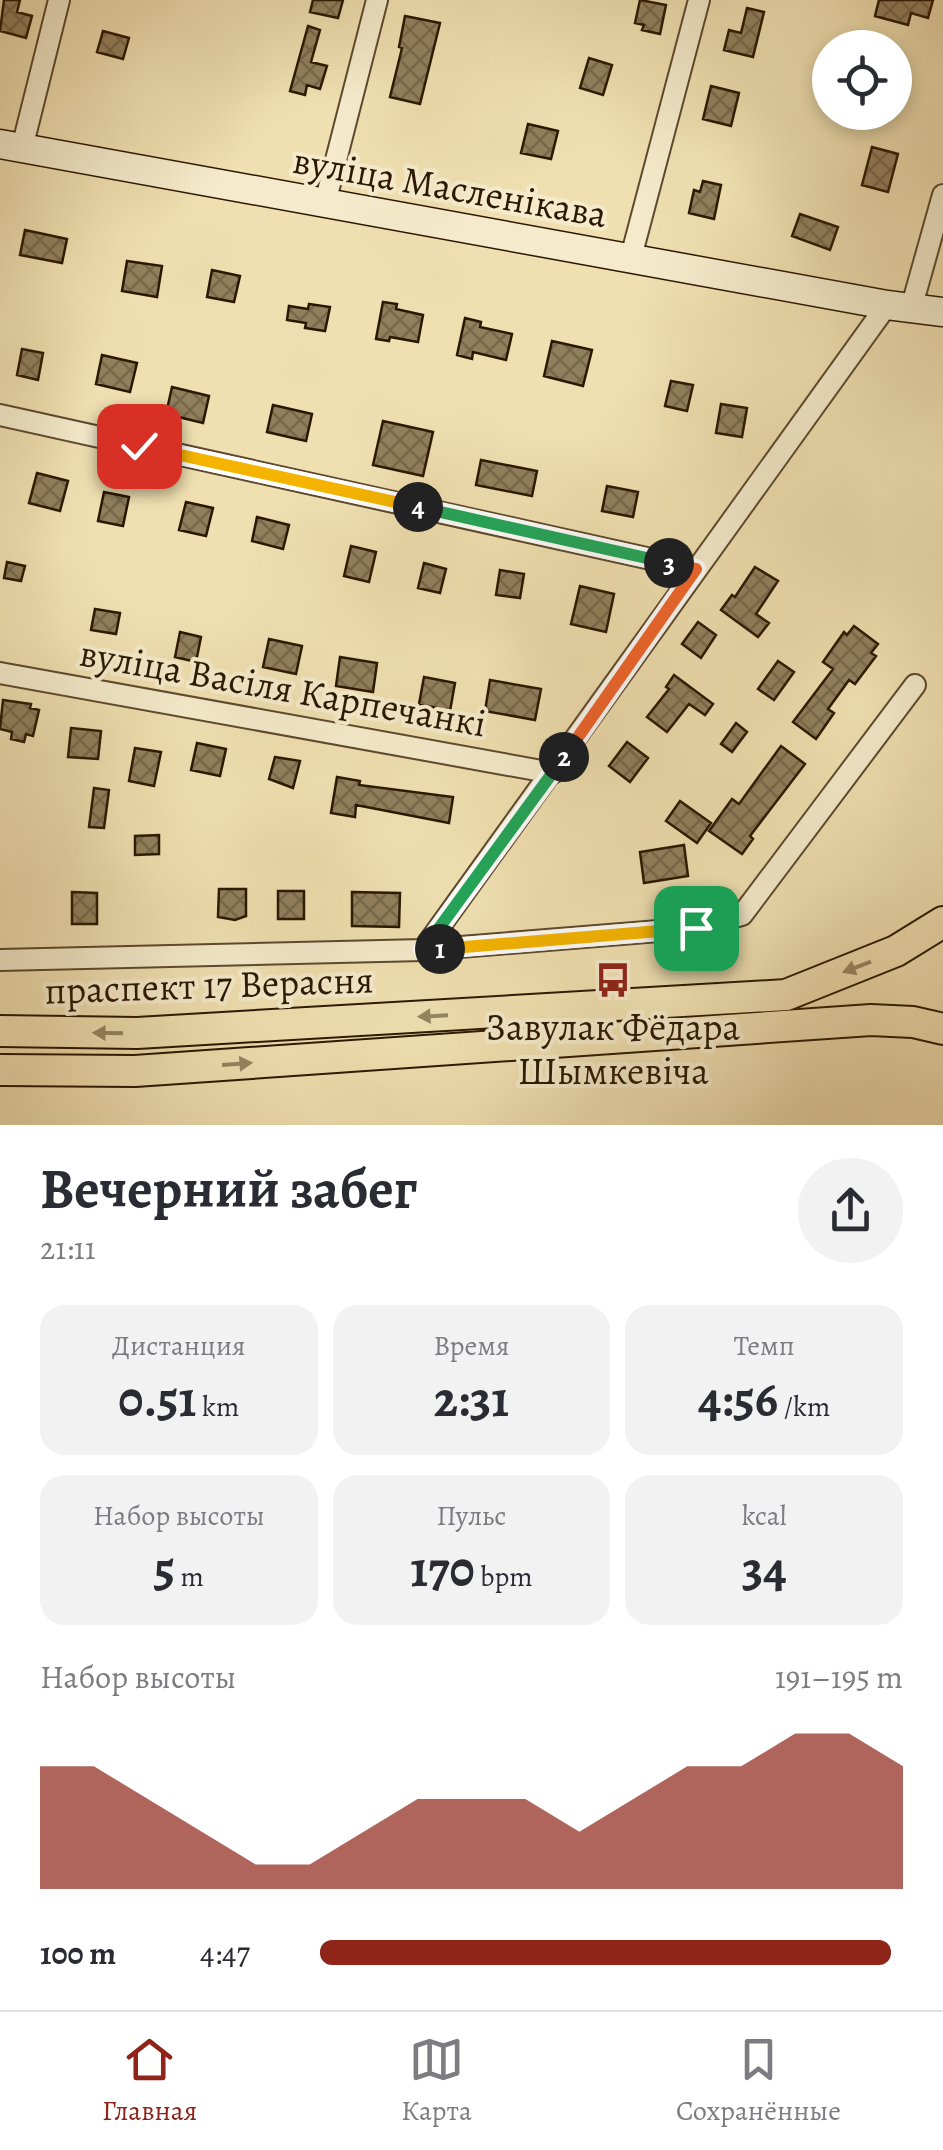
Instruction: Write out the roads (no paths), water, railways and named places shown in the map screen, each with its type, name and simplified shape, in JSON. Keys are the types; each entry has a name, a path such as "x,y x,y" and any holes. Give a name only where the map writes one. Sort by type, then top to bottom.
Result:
{"main road":[{"name":"вуліца Масленікава","path":"11,146 943,312"},
{"name":"праспект 17 Верасня","path":"0,1031 137,1033 786,995 896,952 943,922"},
{"name":"праспект 17 Верасня","path":"0,1070 135,1071 871,1020 943,1028"}],"street":[{"path":"11,146 59,0"},
{"path":"324,203 377,0"},
{"path":"631,257 699,0"},
{"path":"423,950 696,569 899,307 943,195"},
{"path":"0,415 696,569"},
{"name":"вуліца Васіля Карпечанкі","path":"0,673 553,772"},
{"path":"0,960 423,950 696,928 742,915 915,685"}],"place":[{"name":"Завулак Фёдара Шымкевіча","path":"613,980"}]}
